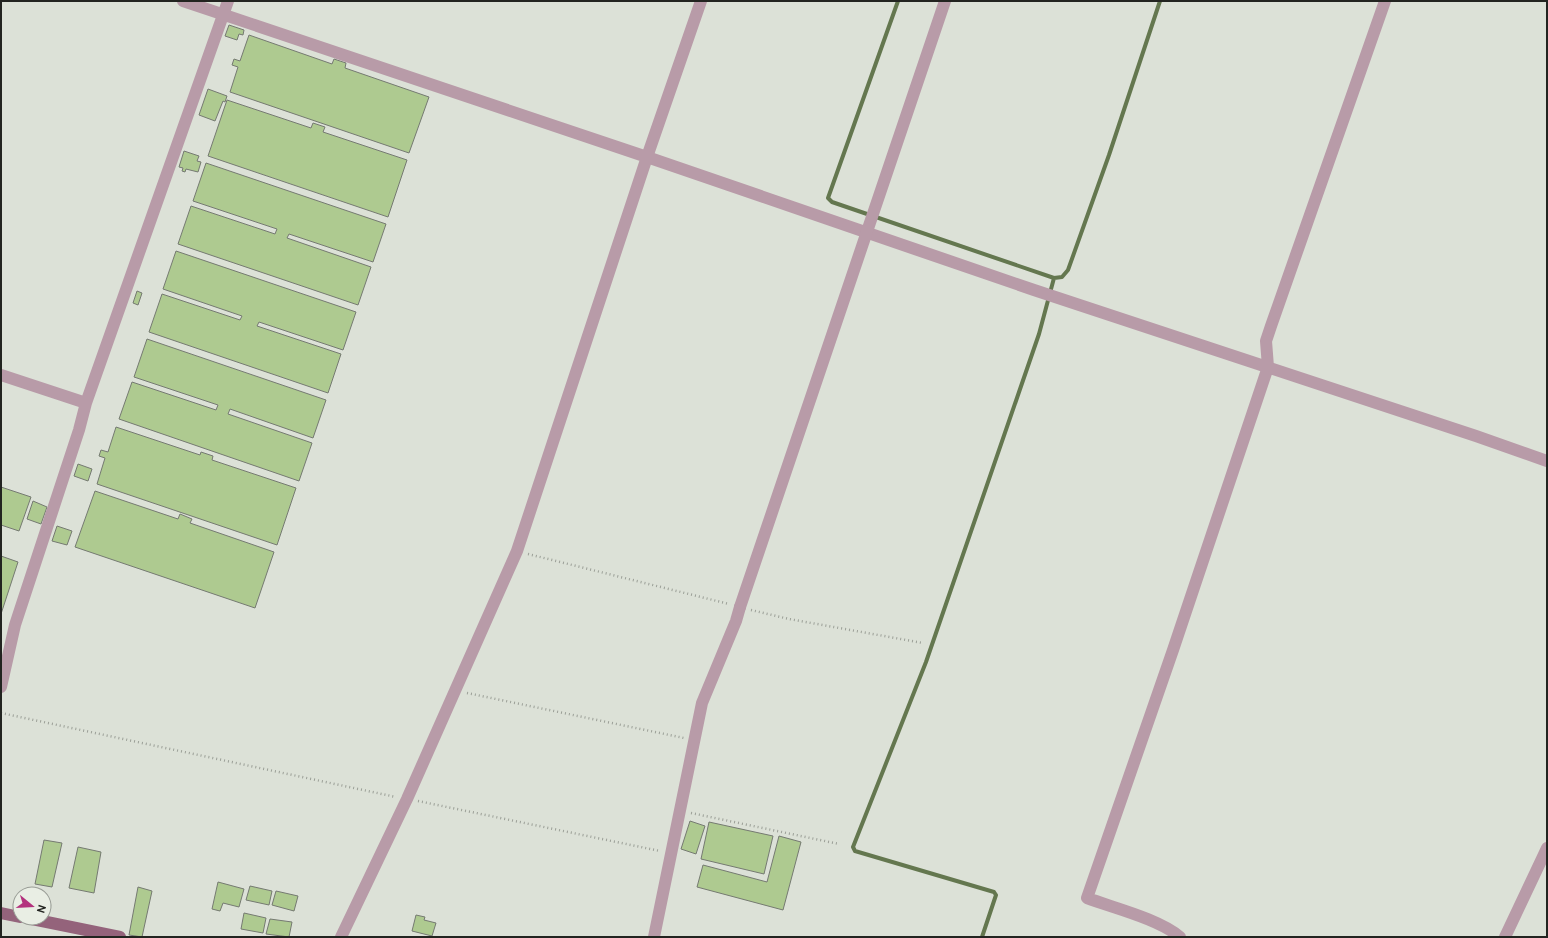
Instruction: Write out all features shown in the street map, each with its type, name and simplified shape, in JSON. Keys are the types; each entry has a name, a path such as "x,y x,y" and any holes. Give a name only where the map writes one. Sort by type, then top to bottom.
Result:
{"main road":[{"path":"1,913 12,915"},
{"path":"52,923 120,937"}],"street":[{"path":"183,1 647,157 1034,290 1476,436 1547,461"},
{"path":"1,687 15,625 79,430 86,403 228,1"},
{"path":"341,937 407,799 518,551 647,157 701,1"},
{"path":"654,937 670,853 702,703 736,621 945,1"},
{"path":"1180,937 1172,930 1160,924 1087,898 1173,650 1268,367 1266,341 1385,1"},
{"path":"1,375 86,403"},
{"path":"1505,937 1547,848"}],"path":[{"path":"518,551 789,619 923,644"},
{"path":"455,690 694,741"},
{"path":"1,713 670,853"},
{"path":"679,810 839,844"}],"building":[{"path":"229,25 244,30 243,35 239,34 237,40 225,36"},
{"path":"249,35 332,64 334,59 346,63 345,68 429,97 409,153 230,92 238,67 232,65 234,59 240,61"},
{"path":"208,89 227,96 225,102 223,101 215,121 199,115"},
{"path":"227,100 311,128 313,123 325,127 323,132 407,160 388,217 208,156"},
{"path":"184,151 199,156 197,161 201,162 198,172 186,169 185,172 182,171 183,168 179,167"},
{"path":"206,163 386,224 373,262 289,234 287,238 371,267 358,305 178,244 191,206 275,234 277,229 193,201"},
{"path":"176,251 356,312 343,350 259,322 257,326 341,354 328,393 149,332 162,294 240,320 242,316 163,289"},
{"path":"137,291 142,293 138,305 133,303"},
{"path":"147,339 326,400 313,438 230,409 228,414 312,443 299,481 119,419 132,382 216,410 218,405 134,377"},
{"path":"116,427 200,455 201,452 213,456 212,460 296,488 277,545 97,484 105,458 99,456 101,450 108,452"},
{"path":"78,464 92,469 88,481 74,476"},
{"path":"1,487 31,497 19,531 1,525"},
{"path":"95,491 178,519 180,514 192,519 190,523 274,552 255,608 75,547"},
{"path":"33,501 47,507 41,524 27,519"},
{"path":"57,526 72,531 67,545 52,541"},
{"path":"1,556 18,562 1,614"},
{"path":"690,821 705,826 696,854 681,849"},
{"path":"709,822 773,836 764,874 701,859"},
{"path":"779,836 801,842 783,910 697,887 703,865 767,882"},
{"path":"44,840 62,843 52,887 35,884"},
{"path":"78,847 101,852 94,893 69,888"},
{"path":"218,882 244,889 239,907 223,903 220,911 212,909"},
{"path":"250,886 272,891 269,905 246,900"},
{"path":"138,887 152,891 142,937 129,935"},
{"path":"276,891 298,896 294,911 272,905"},
{"path":"244,913 266,918 263,933 241,929"},
{"path":"416,915 425,917 424,920 436,923 432,936 412,931"},
{"path":"270,919 292,922 289,937 266,934"}],"waterway":[{"path":"898,1 828,198 832,202 1054,278 1062,277 1068,270 1109,155 1160,1"},
{"path":"982,937 996,895 994,892 855,851 853,847 926,662 1039,334 1054,278"}]}
